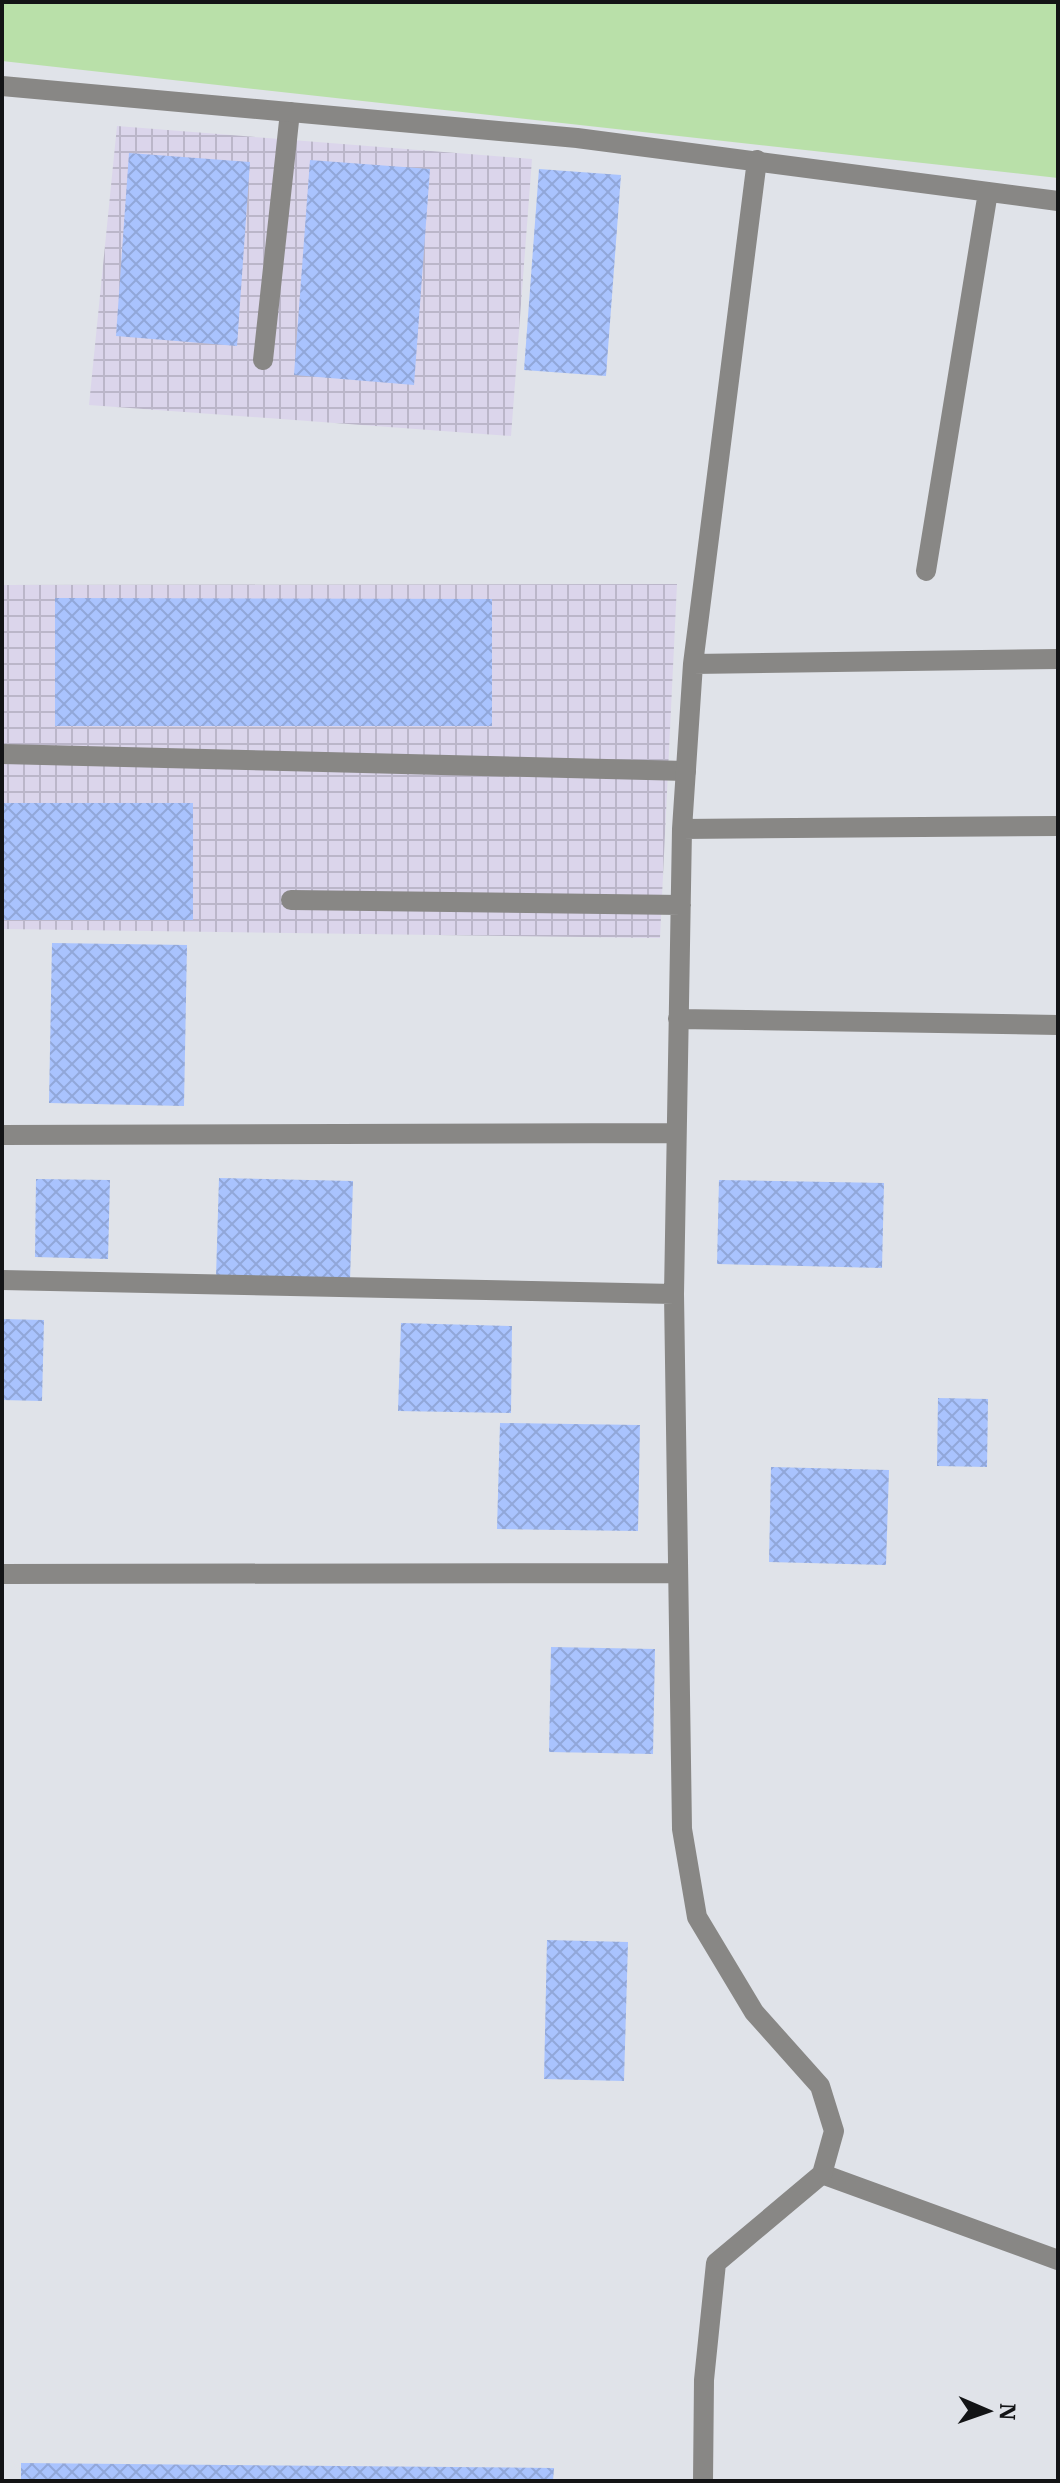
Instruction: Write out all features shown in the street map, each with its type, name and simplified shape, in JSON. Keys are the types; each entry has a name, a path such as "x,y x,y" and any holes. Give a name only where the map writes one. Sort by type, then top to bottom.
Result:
{"street":[{"path":"2,86 577,138 1058,201"},
{"path":"263,360 290,112"},
{"path":"703,2481 704,2380 716,2263 822,2174 834,2131 820,2086 754,2012 697,1917 682,1829 674,1294 682,829 693,664 757,160"},
{"path":"926,571 988,192"},
{"path":"693,664 1058,659"},
{"path":"2,754 686,771"},
{"path":"682,829 1058,826"},
{"path":"291,900 681,905"},
{"path":"678,1019 1058,1025"},
{"path":"2,1135 676,1133"},
{"path":"2,1280 674,1294"},
{"path":"2,1574 678,1573"},
{"path":"822,2174 1058,2260"}],"shaded area":[{"path":"117,126 532,159 511,436 89,405"},
{"path":"677,584 660,938 2,929 2,585"}],"green space":[{"path":"2,2 1058,2 1058,178 2,61"}],"building":[{"path":"129,153 250,162 237,346 116,336"},
{"path":"310,160 430,169 414,385 294,375"},
{"path":"539,169 621,175 606,376 524,370"},
{"path":"55,598 492,599 492,726 55,726"},
{"path":"2,803 193,803 193,920 2,920"},
{"path":"52,943 187,945 184,1106 49,1103"},
{"path":"219,1178 353,1181 350,1281 216,1277"},
{"path":"36,1179 110,1180 108,1259 35,1257"},
{"path":"719,1180 884,1183 882,1268 717,1264"},
{"path":"2,1319 44,1320 42,1401 2,1400"},
{"path":"401,1323 512,1326 511,1413 398,1411"},
{"path":"938,1398 988,1399 987,1467 937,1466"},
{"path":"500,1423 640,1425 638,1531 497,1529"},
{"path":"771,1467 889,1470 886,1565 769,1562"},
{"path":"551,1647 655,1649 653,1754 549,1752"},
{"path":"547,1940 628,1942 624,2081 544,2079"},
{"path":"21,2463 554,2468 553,2481 21,2481"}]}
